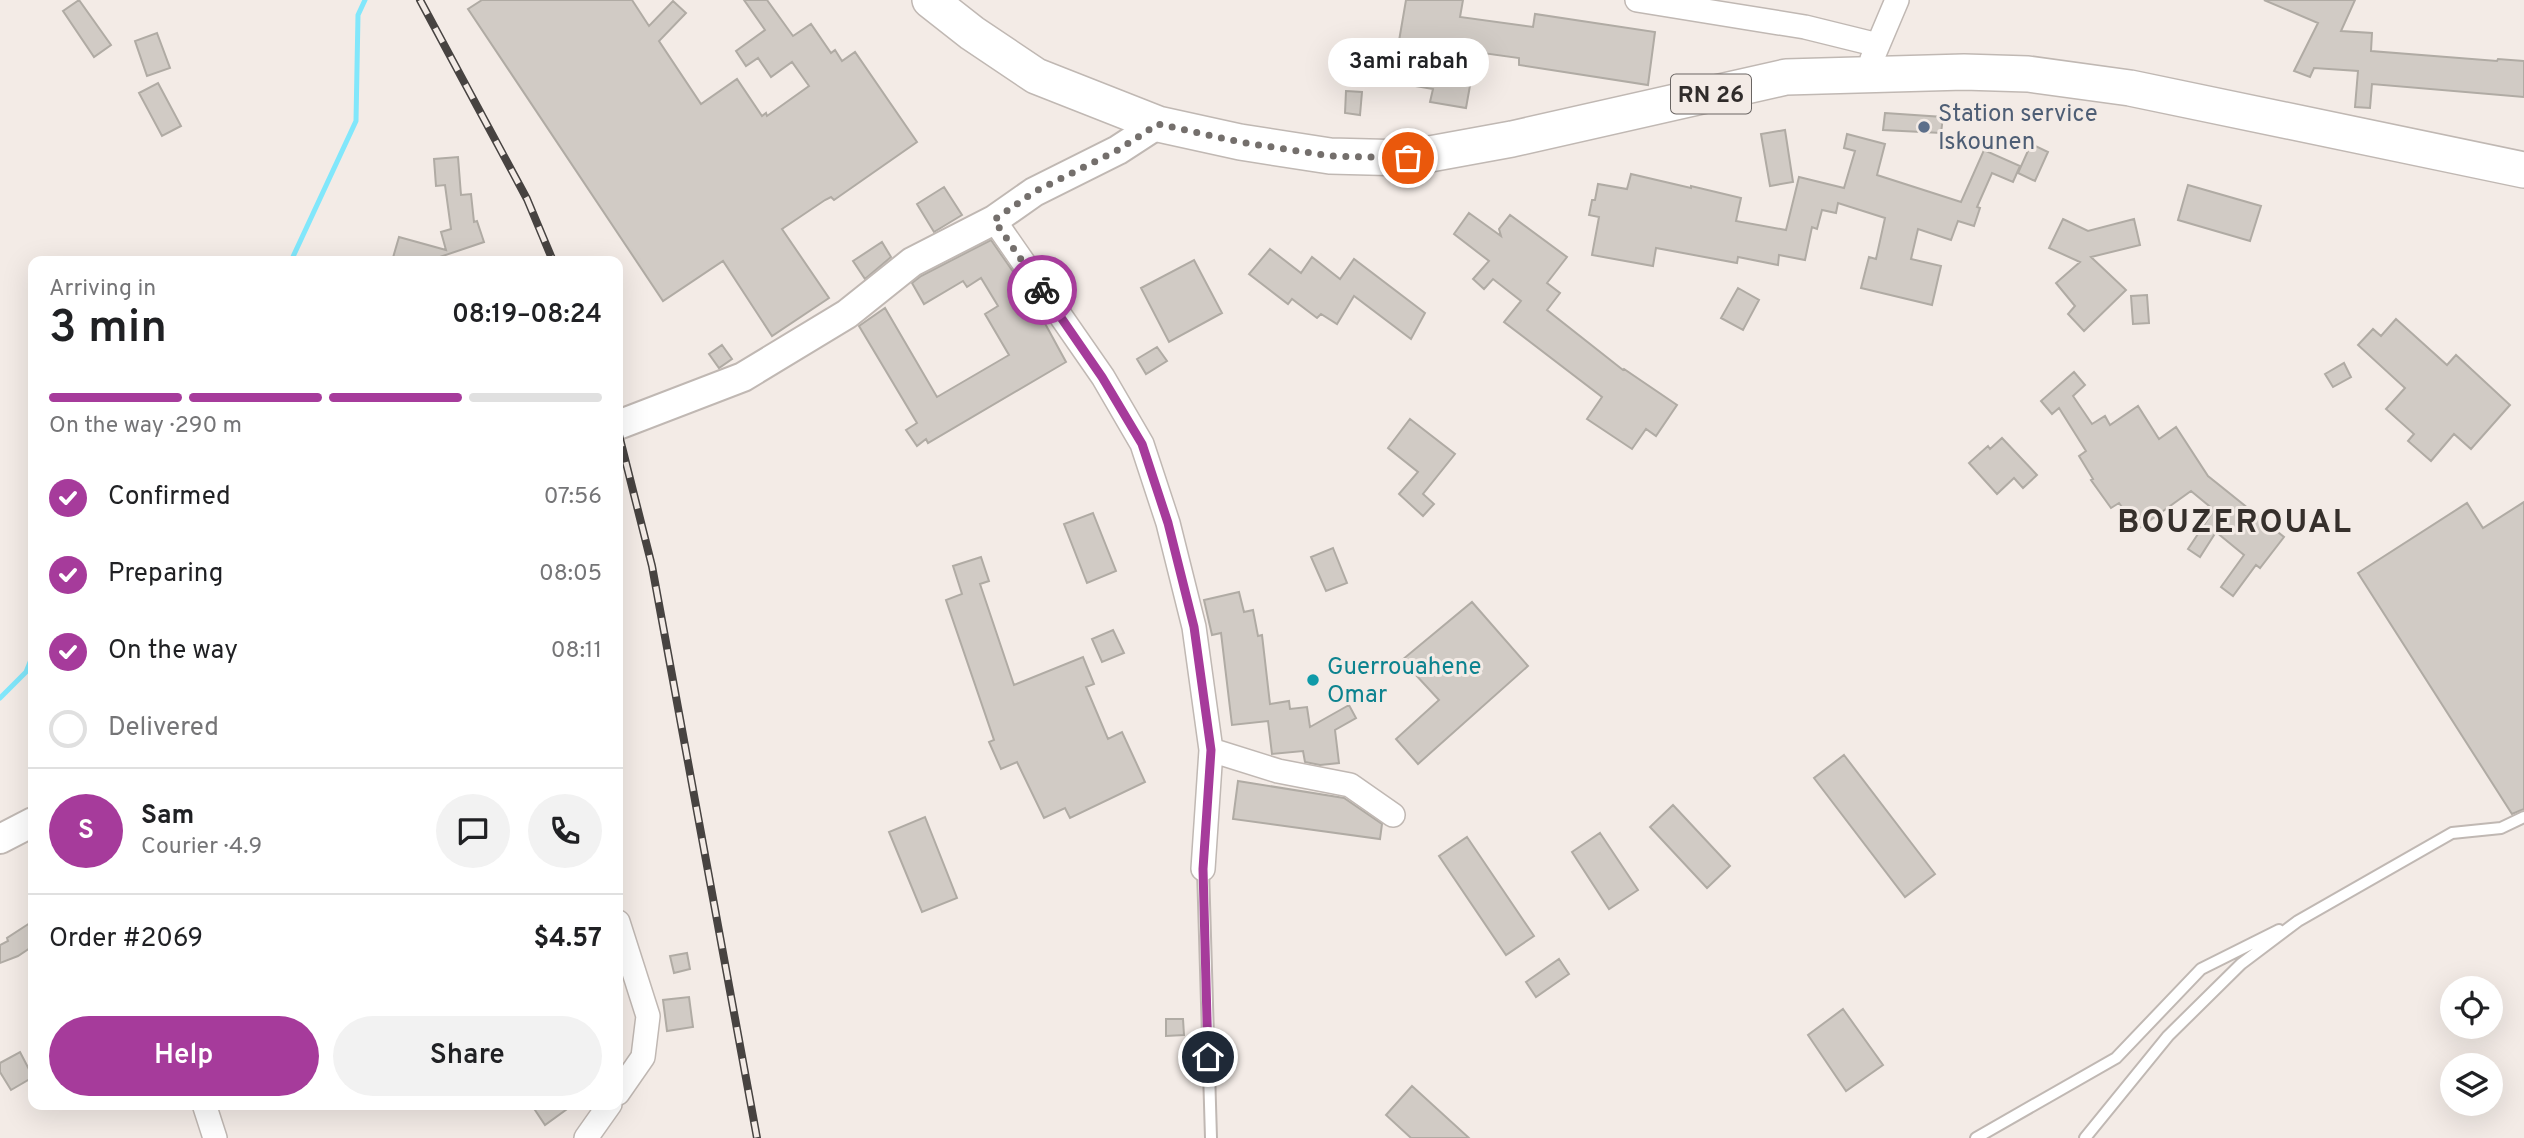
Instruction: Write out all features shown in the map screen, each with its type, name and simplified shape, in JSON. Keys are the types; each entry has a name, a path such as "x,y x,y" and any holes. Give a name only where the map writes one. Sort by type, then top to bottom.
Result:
{"main road":[{"name":"RN 26","path":"930,0 972,33 1036,76 1158,124 1240,142 1330,156 1408,158 1512,139 1871,60 1964,72 2028,74 2118,87 2524,170"}],"street":[{"path":"1637,0 1805,27 1871,60 1896,0"},
{"path":"623,423 743,377 847,314 912,262 994,220 1034,192 1118,150 1158,124"},
{"path":"994,220 1102,377 1142,444 1168,523 1194,627 1211,750 1203,869"},
{"path":"1211,750 1278,771 1350,785 1393,815"},
{"path":"0,839 28,825"},
{"path":"623,938 648,1016 643,1057 623,1086"},
{"path":"206,1110 215,1138"},
{"path":"586,1138 606,1110"}],"lane":[{"path":"1976,1138 2116,1058 2201,969 2298,921 2452,833 2501,828 2524,817"},
{"path":"1203,869 1210,1138"},
{"path":"2085,1138 2168,1037 2241,964 2298,921"}],"building":[{"path":"79,0 111,45 94,57 63,11"},
{"path":"482,0 632,0 649,26 673,1 686,13 659,41 701,104 737,79 762,116 766,113 767,116 809,86 792,62 771,77 758,58 746,66 736,51 765,30 744,0 767,0 793,36 811,24 831,53 835,50 842,61 855,52 917,142 834,200 831,197 825,200 782,229 829,298 772,336 723,261 663,301 468,9"},
{"path":"1406,0 1463,0 1460,17 1533,27 1535,14 1655,32 1648,85 1519,65 1519,58 1476,52 1466,108 1430,102 1433,89 1415,86 1418,74 1394,70"},
{"path":"2264,0 2355,0 2341,31 2372,33 2371,51 2524,61 2524,97 2372,84 2370,108 2355,107 2358,71 2314,68 2310,77 2294,71 2318,23"},
{"path":"157,33 170,68 147,76 135,41"},
{"path":"158,83 181,126 162,136 139,93"},
{"path":"1346,91 1362,92 1360,115 1345,113"},
{"path":"1885,113 1943,117 1941,133 1883,130"},
{"path":"1785,130 1793,182 1770,186 1761,134"},
{"path":"1847,134 1885,144 1877,175 1961,202 1984,150 2020,166 2013,182 1992,173 1977,207 1980,208 1974,226 1958,221 1951,240 1918,229 1911,259 1941,266 1932,305 1861,288 1869,257 1876,259 1885,218 1838,203 1836,213 1822,210 1817,229 1812,227 1805,260 1779,255 1778,265 1738,257 1737,263 1656,248 1653,266 1592,255 1599,217 1589,215 1598,184 1627,189 1631,174 1741,198 1736,221 1786,230 1799,177 1844,188 1855,151 1844,148"},
{"path":"2031,144 2048,152 2035,181 2018,173"},
{"path":"458,157 461,195 471,194 474,222 477,221 484,242 443,256 393,256 399,237 446,250 441,232 451,229 445,185 436,186 434,159"},
{"path":"2188,185 2261,206 2250,241 2178,220"},
{"path":"944,187 962,215 934,232 917,204"},
{"path":"1469,213 1501,236 1499,229 1510,215 1567,257 1547,283 1560,293 1547,310 1623,370 1677,405 1656,436 1646,429 1632,449 1587,419 1602,397 1504,322 1521,301 1493,279 1484,289 1473,279 1489,261 1454,234"},
{"path":"2063,219 2088,231 2134,219 2140,245 2091,257 2126,290 2084,331 2068,314 2075,306 2056,283 2080,262 2049,248"},
{"path":"991,240 1030,296 1066,362 928,443 926,439 917,446 906,430 917,423 859,326 885,308 937,397 1009,355 985,314 998,306 981,278 967,287 963,281 924,304 912,283"},
{"path":"882,242 891,257 865,279 853,261"},
{"path":"1270,249 1301,273 1312,257 1340,279 1354,259 1425,313 1411,339 1354,296 1337,324 1321,314 1317,318 1292,299 1288,304 1249,274"},
{"path":"1194,260 1222,313 1169,342 1141,288"},
{"path":"1738,288 1759,300 1743,330 1721,318"},
{"path":"2147,295 2149,323 2133,324 2131,296"},
{"path":"2396,319 2447,365 2456,355 2510,405 2471,449 2454,434 2431,461 2408,441 2414,434 2386,409 2405,388 2358,345 2373,329 2381,336"},
{"path":"722,345 732,359 719,368 709,354"},
{"path":"1157,347 1167,361 1146,374 1137,359"},
{"path":"2344,363 2351,377 2333,387 2325,374"},
{"path":"2074,372 2085,385 2073,396 2092,424 2105,416 2110,425 2138,406 2159,439 2176,427 2208,476 2284,537 2260,568 2256,565 2233,596 2221,587 2244,555 2216,532 2200,557 2188,549 2214,510 2191,491 2138,529 2119,503 2111,508 2091,480 2093,479 2079,456 2086,451 2059,408 2052,414 2041,401"},
{"path":"1410,419 1455,454 1423,494 1434,504 1423,516 1399,494 1418,472 1388,448"},
{"path":"2002,438 2037,475 2023,488 2014,478 1997,494 1969,463"},
{"path":"2524,502 2524,809 2512,814 2358,573 2467,503 2483,528"},
{"path":"1093,513 1116,571 1087,583 1064,524"},
{"path":"1333,548 1347,583 1326,591 1311,557"},
{"path":"981,557 989,581 980,584 1014,685 1083,657 1094,684 1086,687 1108,739 1122,732 1145,782 1070,818 1065,808 1044,818 1017,762 1001,769 989,742 994,740 946,600 962,594 953,566"},
{"path":"1239,592 1244,612 1253,610 1258,636 1262,635 1270,704 1289,701 1290,709 1307,707 1310,727 1349,705 1356,718 1335,730 1339,763 1320,765 1305,762 1303,751 1272,754 1268,721 1232,725 1221,633 1212,635 1204,600"},
{"path":"1472,602 1528,666 1418,764 1396,739 1439,700 1402,660"},
{"path":"1113,630 1124,653 1102,662 1092,639"},
{"path":"1844,755 1935,874 1905,897 1814,778"},
{"path":"1238,781 1344,798 1382,824 1380,839 1233,819"},
{"path":"1673,805 1730,866 1707,888 1650,827"},
{"path":"925,817 957,898 922,912 889,832"},
{"path":"1600,833 1638,890 1609,909 1572,852"},
{"path":"1467,837 1534,936 1506,955 1439,856"},
{"path":"28,924 28,949 0,963 0,945 8,941 7,938"},
{"path":"687,953 690,969 674,973 670,956"},
{"path":"1559,959 1569,974 1536,997 1526,982"},
{"path":"689,997 693,1027 667,1031 663,1000"},
{"path":"1843,1009 1883,1065 1846,1091 1808,1035"},
{"path":"1166,1019 1183,1019 1184,1035 1166,1036"},
{"path":"20,1052 28,1067 28,1080 11,1090 0,1072 0,1063"},
{"path":"1412,1086 1469,1138 1411,1138 1386,1115"},
{"path":"535,1110 566,1110 545,1125"}],"waterway":[{"path":"293,256 356,121 358,15 365,0"},
{"path":"0,698 28,667"}],"railway":[{"path":"420,0 527,199 551,256"},
{"path":"623,451 652,566 757,1138"}],"way so far":[{"path":"1042,290 994,220 1034,192 1118,150 1158,124 1240,142 1330,156 1408,158"}],"place":[{"name":"Station service Iskounen","path":"1924,127"},
{"name":"3ami rabah","path":"1408,158"},
{"name":"Guerrouahene Omar","path":"1313,680"}],"district":[{"name":"BOUZEROUAL","path":"2235,521"}],"route":[{"path":"1042,290 1102,377 1142,444 1168,523 1194,627 1211,750 1203,869 1208,1057"}]}
